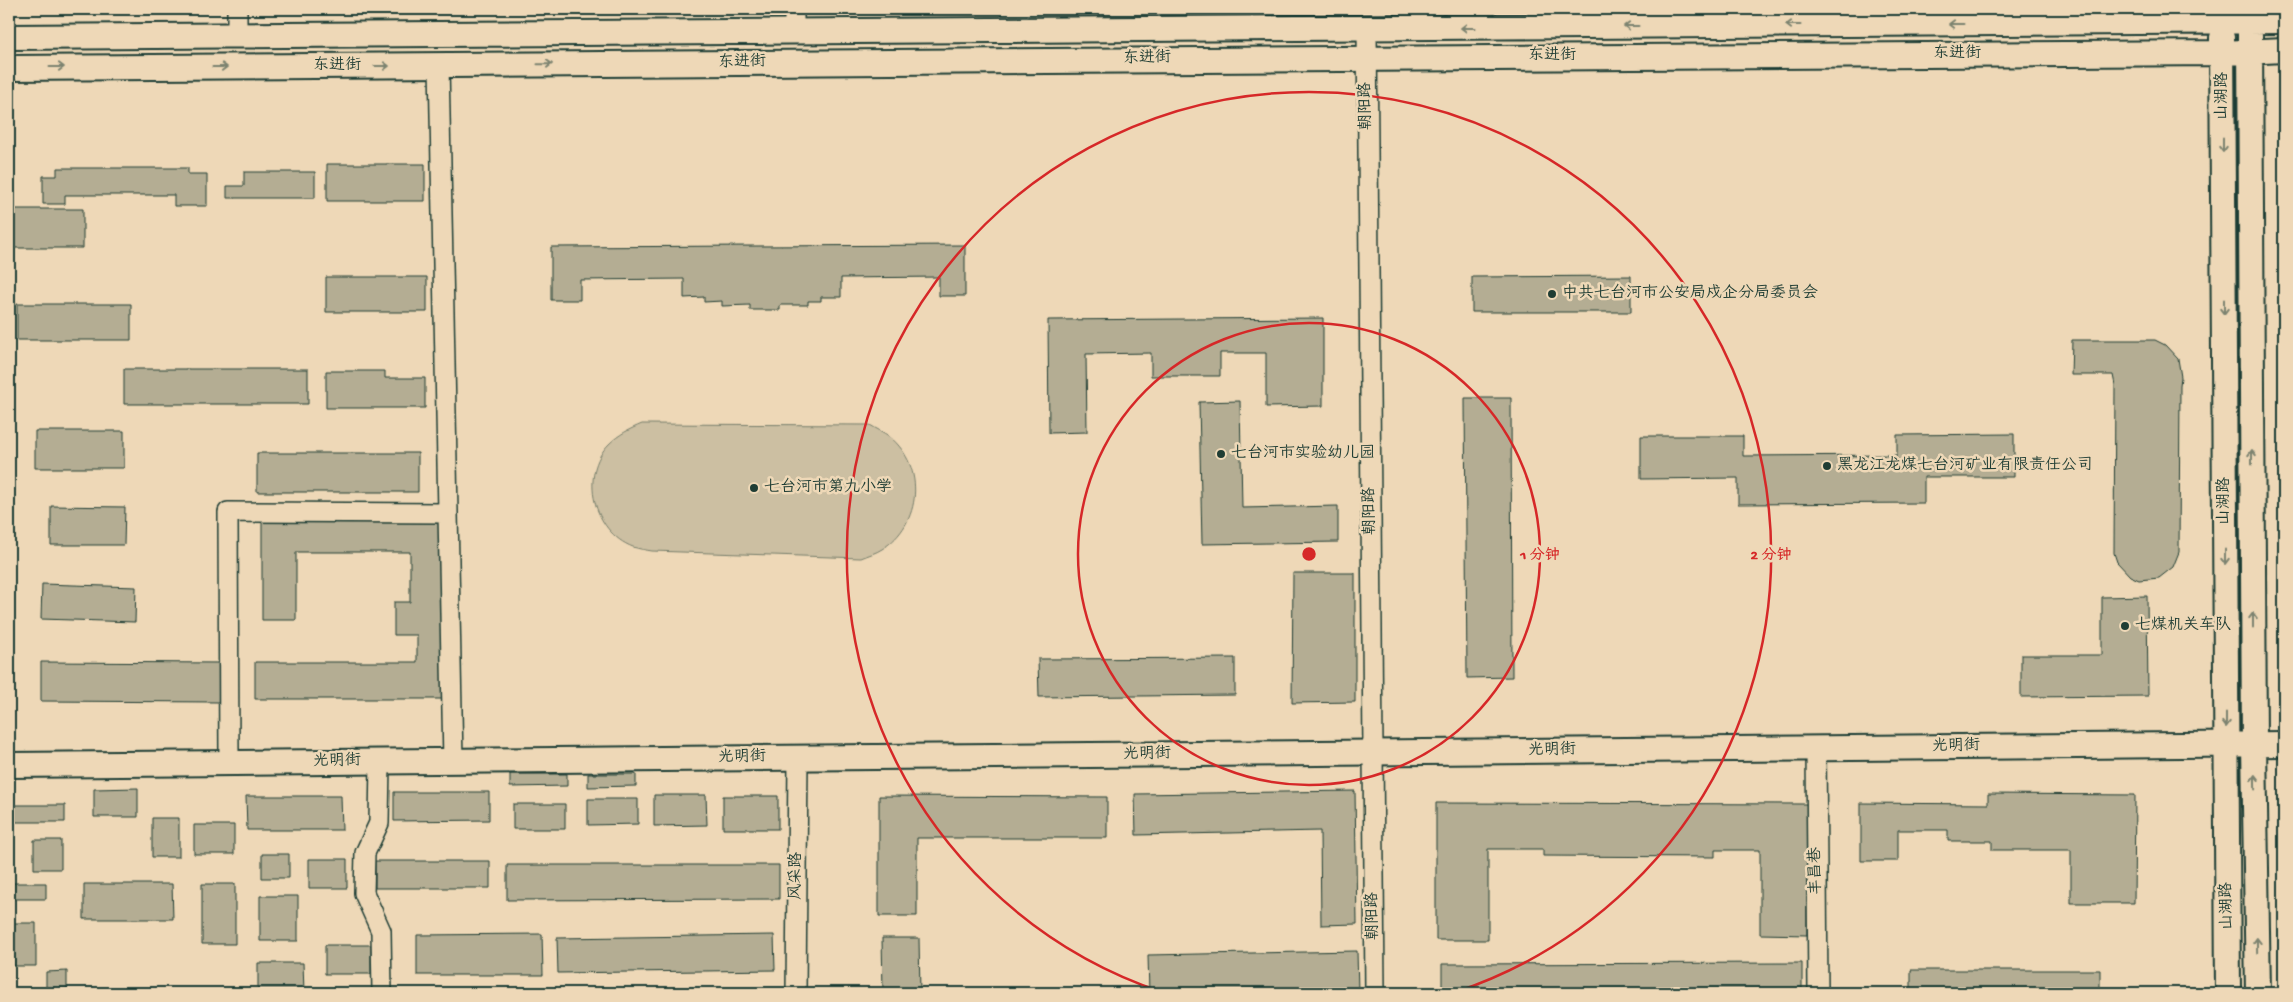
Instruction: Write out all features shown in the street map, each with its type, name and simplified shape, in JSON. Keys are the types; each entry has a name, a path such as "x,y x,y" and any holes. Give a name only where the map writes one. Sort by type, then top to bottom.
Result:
{"main road":[{"name":"东进街","path":"9,37 237,37 1367,28 2221,15 2251,15 2284,21"},
{"name":"山湖路","path":"2221,15 2223,52 2228,993"},
{"name":"山湖路","path":"2251,15 2249,50 2254,744 2258,993"},
{"name":"东进街","path":"9,68 2223,52 2284,50"},
{"name":"光明街","path":"9,765 2284,744"}],"street":[{"path":"237,9 237,37"},
{"path":"794,9 794,33"},
{"name":"朝阳路","path":"1367,28 1375,993"},
{"path":"439,65 453,761"},
{"path":"229,763 228,512 448,513"},
{"name":"丰昌巷","path":"1816,748 1818,993"},
{"name":"风采路","path":"796,993 798,758"},
{"path":"380,762 379,823 365,853 364,893 381,931 382,993"}],"shaded area":[{"name":"七台河市第九小学","path":"642,424 870,425 890,437 902,449 910,464 914,479 912,510 905,525 895,538 880,550 861,558 652,551 633,547 619,539 608,529 600,516 593,486 594,471 600,456 609,444 629,430"}],"building":[{"path":"327,164 425,164 425,201 327,201"},
{"path":"57,168 188,168 188,174 207,174 207,206 174,206 174,195 65,195 65,204 43,204 43,176 57,176"},
{"path":"244,172 315,172 315,198 227,198 227,186 244,186"},
{"path":"9,209 83,209 83,248 9,248"},
{"path":"965,245 965,296 939,296 939,277 841,278 841,297 821,297 821,301 808,301 808,305 780,305 780,310 750,310 750,305 722,306 722,301 704,302 704,297 684,298 684,279 580,280 580,300 551,300 551,247"},
{"name":"中共七台河市公安局戍企分局委员会","path":"1631,276 1631,312 1472,312 1472,277"},
{"path":"326,277 427,277 427,312 326,312"},
{"path":"17,304 131,304 131,340 17,340"},
{"path":"1323,318 1323,406 1266,407 1266,353 1220,353 1220,376 1151,376 1151,353 1086,354 1087,432 1049,433 1048,320"},
{"name":"黑龙江龙煤七台河矿业有限责任公司","path":"2072,340 2155,340 2165,345 2178,359 2181,377 2179,552 2173,567 2159,578 2139,580 2130,576 2117,562 2114,553 2115,385 2113,375 2071,375"},
{"path":"124,369 308,369 308,404 124,404"},
{"path":"326,371 385,371 385,378 425,378 425,408 326,408"},
{"path":"1465,398 1511,398 1512,677 1467,678"},
{"name":"七台河市实验幼儿园","path":"1240,401 1242,508 1338,506 1338,542 1202,544 1199,402"},
{"path":"35,431 124,431 124,468 35,468"},
{"name":"黑龙江龙煤七台河矿业有限责任公司","path":"2014,434 2014,477 1924,477 1924,503 1738,504 1738,478 1641,479 1641,436 1743,436 1743,456 1897,455 1897,435"},
{"path":"257,453 418,453 418,492 257,492"},
{"path":"51,506 125,507 124,545 51,545"},
{"path":"262,520 444,520 444,699 255,699 255,662 417,662 417,635 394,635 394,602 410,602 410,552 296,552 296,620 262,620"},
{"path":"1293,573 1355,573 1355,702 1292,703"},
{"path":"42,584 136,587 135,622 41,619"},
{"name":"七煤机关车队","path":"2147,596 2148,696 2021,697 2021,655 2102,655 2102,597"},
{"path":"1235,658 1235,695 1039,697 1038,659"},
{"path":"41,662 221,663 220,702 41,701"},
{"path":"510,774 567,774 567,786 510,787"},
{"path":"588,774 636,774 636,786 588,787"},
{"path":"138,788 138,817 94,817 94,789"},
{"path":"1355,791 1357,924 1321,925 1320,831 1136,835 1135,794"},
{"path":"394,792 489,792 489,820 394,821"},
{"path":"1988,794 2135,795 2134,903 2071,903 2071,850 1992,850 1992,841 1948,841 1948,830 1898,830 1898,861 1861,861 1861,803 1988,804"},
{"path":"654,795 706,795 707,825 654,826"},
{"path":"246,796 341,796 342,830 247,830"},
{"path":"723,796 778,796 778,829 723,829"},
{"path":"879,796 1107,797 1107,838 917,838 917,916 879,916"},
{"path":"588,799 638,799 638,824 588,825"},
{"path":"1436,803 1807,804 1807,935 1760,934 1760,850 1715,850 1715,857 1543,856 1543,849 1488,849 1488,940 1436,940"},
{"path":"513,804 565,804 565,829 513,829"},
{"path":"11,805 65,805 65,822 11,822"},
{"path":"152,818 179,818 179,857 152,857"},
{"path":"194,825 234,825 234,854 194,854"},
{"path":"34,840 61,840 61,869 34,869"},
{"path":"262,854 289,854 289,878 262,878"},
{"path":"309,859 347,859 347,888 309,888"},
{"path":"375,861 490,861 490,888 375,888"},
{"path":"507,865 779,865 779,899 507,900"},
{"path":"9,883 46,883 46,899 9,899"},
{"path":"84,884 172,884 173,919 84,919"},
{"path":"202,884 235,884 235,944 202,944"},
{"path":"260,896 298,896 298,941 260,941"},
{"path":"9,923 36,923 36,966 9,966"},
{"path":"542,934 543,975 417,975 417,935"},
{"path":"774,935 775,970 558,973 557,938"},
{"path":"882,938 919,938 920,993 883,993"},
{"path":"325,945 371,945 371,974 325,974"},
{"path":"1357,951 1358,993 1326,993 1326,990 1149,993 1148,955"},
{"path":"258,963 303,963 304,992 258,992"},
{"path":"1802,963 1802,993 1442,993 1442,964"},
{"path":"1911,970 2100,970 2100,993 1911,993"},
{"path":"67,971 67,989 46,989 46,972"}],"place":[{"name":"中共七台河市公安局戍企分局委员会","path":"1552,294"},
{"name":"七台河市实验幼儿园","path":"1221,454"},
{"name":"黑龙江龙煤七台河矿业有限责任公司","path":"1827,466"},
{"name":"七台河市第九小学","path":"754,488"},
{"name":"七煤机关车队","path":"2125,626"}]}
